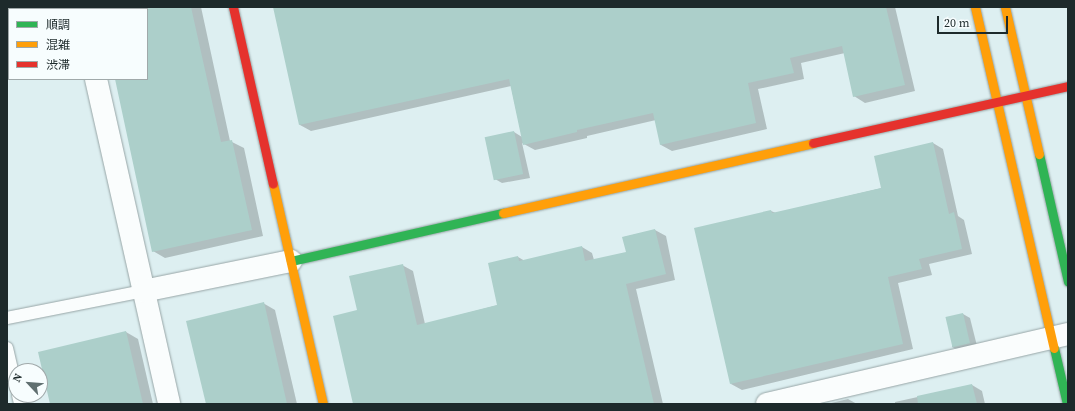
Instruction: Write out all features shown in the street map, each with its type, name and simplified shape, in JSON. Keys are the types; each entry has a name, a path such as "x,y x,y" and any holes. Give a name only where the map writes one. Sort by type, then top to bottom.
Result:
{"street":[{"path":"233,7 324,404"},
{"path":"975,7 997,102 1060,335 1067,404"},
{"path":"1005,7 1068,282"},
{"path":"96,80 169,404"},
{"path":"143,291 291,261 1068,86"},
{"path":"767,404 1060,335"}],"lane":[{"path":"7,318 143,291"},
{"path":"7,348 10,363"}],"building":[{"path":"191,7 221,142 232,140 252,230 152,252 115,80 148,80 147,8"},
{"path":"273,7 886,7 905,85 853,97 842,46 790,58 794,73 748,83 756,123 660,145 653,113 577,130 577,132 523,145 509,79 299,125"},
{"path":"514,131 523,174 494,180 485,137"},
{"path":"933,142 949,214 954,212 962,249 919,259 922,269 888,277 903,344 730,384 694,228 771,210 772,213 881,188 874,156"},
{"path":"655,229 666,274 626,284 654,404 353,404 333,316 357,310 349,276 403,264 417,325 497,305 488,263 518,256 519,261 582,246 585,261 626,252 622,237"},
{"path":"264,302 287,404 206,404 186,321"},
{"path":"963,313 970,343 952,347 945,317"},
{"path":"126,331 143,404 50,404 48,395 48,363 41,363 38,352"},
{"path":"972,384 977,404 918,404 917,396"}],"traffic: fast":[{"path":"1039,154 1068,282"},
{"path":"291,261 503,213"},
{"path":"1054,348 1067,404"}],"traffic: slow":[{"path":"975,7 1054,348"},
{"path":"1005,7 1039,154"},
{"path":"503,213 813,143"},
{"path":"273,184 323,404"}],"traffic: jam":[{"path":"233,7 273,184"},
{"path":"813,143 1068,86"}]}
